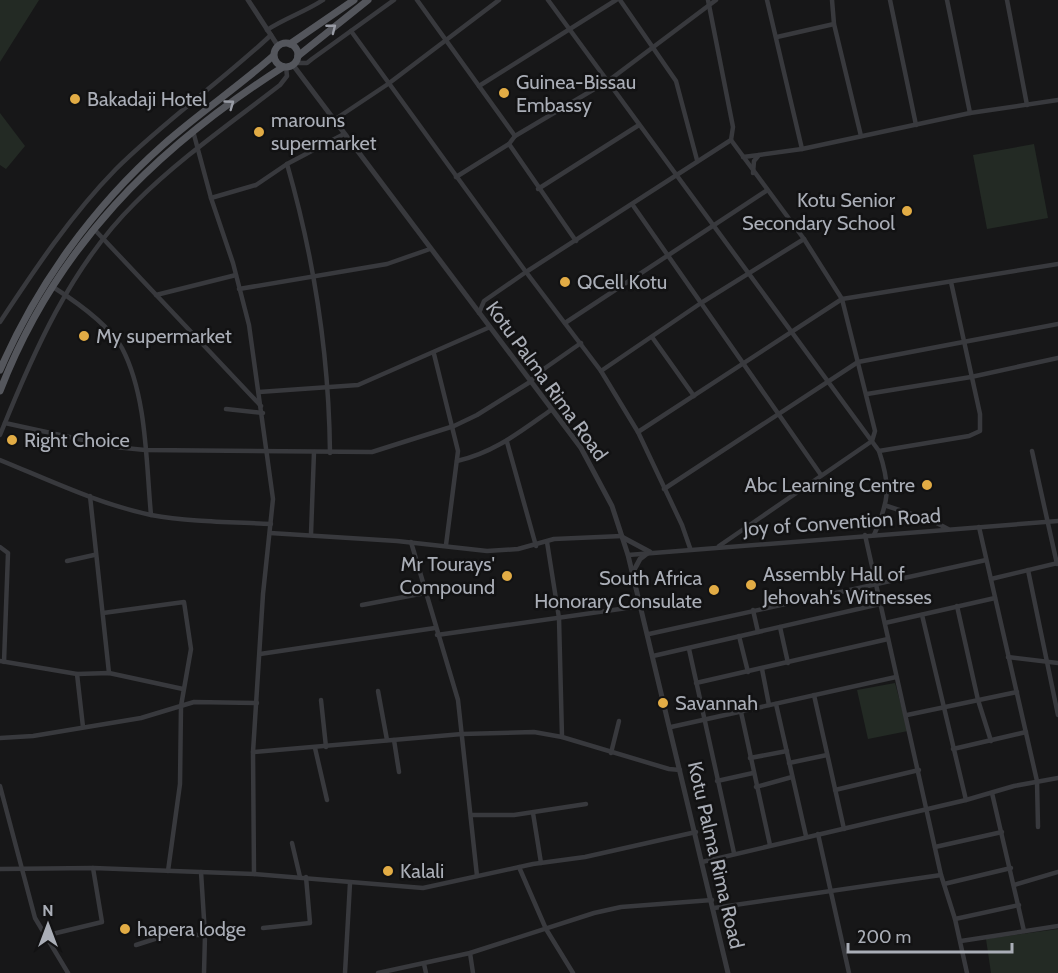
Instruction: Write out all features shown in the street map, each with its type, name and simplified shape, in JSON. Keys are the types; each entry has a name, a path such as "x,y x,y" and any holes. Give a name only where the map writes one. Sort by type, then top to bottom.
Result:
{"main road":[{"path":"0,370 37,297 73,243 106,202 164,145 273,56 278,46 290,44 354,0"},
{"path":"0,391 22,341 53,287 94,229 132,185 193,131 291,64 368,0"},
{"path":"290,44 296,50 291,64"},
{"path":"273,56 277,64 291,64"}],"street":[{"path":"248,0 278,46"},
{"path":"0,322 73,218 99,186 136,149 286,17 309,9 323,0"},
{"path":"0,435 28,367 66,295 103,240 133,205 197,148 280,85 287,76 291,64 307,63 394,0"},
{"path":"417,0 515,136"},
{"path":"334,120 388,84 499,0"},
{"path":"549,0 750,274 826,383 879,451 887,474 887,506 874,534"},
{"path":"479,86 618,0 676,81 697,160"},
{"path":"456,177 509,144 515,136 608,81 709,3 716,0"},
{"path":"768,0 802,149"},
{"path":"832,0 834,24 861,136"},
{"path":"890,0 916,125"},
{"path":"947,0 970,113"},
{"path":"1006,0 1027,105"},
{"path":"709,3 733,127 731,140 753,174 804,239 842,299 875,431 872,441 719,546"},
{"path":"777,37 834,24"},
{"path":"351,31 526,272 602,371 638,432 682,525 690,548"},
{"name":"Kotu Palma Rima Road","path":"291,64 581,448 612,506 649,634 728,973"},
{"path":"742,157 802,149 970,113 1058,100"},
{"path":"538,189 639,125"},
{"path":"193,131 249,325 273,499 253,752 254,874"},
{"path":"211,198 256,184 287,164 344,134"},
{"path":"479,313 484,301 526,272 731,140"},
{"path":"509,144 576,241"},
{"path":"753,174 754,161 759,155"},
{"path":"287,164 314,277 324,336 329,389 330,453"},
{"path":"565,323 766,191"},
{"path":"632,204 821,475"},
{"path":"94,229 262,409"},
{"path":"602,371 701,303 804,239"},
{"path":"239,289 387,264 430,249"},
{"path":"638,432 842,299 1058,264"},
{"path":"156,295 236,275"},
{"path":"879,451 969,436 980,431 980,414 951,282"},
{"path":"53,287 92,317 121,347 144,419 151,514"},
{"path":"664,489 778,412 858,362 1058,324"},
{"path":"259,392 329,389 357,385 434,354 490,327"},
{"path":"652,337 694,396"},
{"path":"5,423 115,447 145,450 267,453 372,452 454,426 530,382 581,343"},
{"path":"434,354 454,426 457,461 446,545"},
{"path":"867,394 971,377 1058,358"},
{"path":"226,409 262,409"},
{"path":"457,461 478,456 507,442 551,410"},
{"path":"507,442 536,546"},
{"path":"991,579 1057,563 1046,522 1032,451"},
{"path":"311,534 314,452"},
{"path":"0,460 90,496 151,514 199,521 271,524"},
{"path":"90,496 94,555 109,673"},
{"path":"887,506 927,519 948,529"},
{"name":"Joy of Convention Road","path":"628,555 690,548 1058,521"},
{"path":"979,527 1037,781 1038,827"},
{"path":"270,533 411,542 487,551 536,546 547,542 622,537 649,552 640,559 632,574"},
{"path":"865,535 941,875 961,941 967,973"},
{"path":"411,542 458,699 477,876"},
{"path":"547,542 559,618 562,736"},
{"path":"0,547 8,553 2,662 76,674 109,673 183,690"},
{"path":"67,561 94,555"},
{"path":"649,634 986,560"},
{"path":"1028,570 1058,715"},
{"path":"362,605 425,593"},
{"path":"885,623 996,598"},
{"path":"103,613 184,602 191,649 181,706 180,784 168,872"},
{"path":"653,656 880,604"},
{"path":"437,635 641,606"},
{"path":"957,606 978,700 991,741"},
{"path":"753,610 758,632"},
{"path":"922,615 966,800"},
{"path":"780,627 788,663"},
{"path":"260,654 435,628"},
{"path":"739,636 748,672"},
{"path":"696,682 888,639"},
{"path":"689,648 734,853"},
{"path":"1008,657 1058,663"},
{"path":"762,669 769,705"},
{"path":"76,674 83,727"},
{"path":"671,727 896,677"},
{"path":"378,691 387,740"},
{"path":"907,715 944,705 1017,692"},
{"path":"814,695 843,829"},
{"path":"321,700 326,747"},
{"path":"0,738 33,736 141,718 194,702 257,703"},
{"path":"776,704 806,836"},
{"path":"741,712 770,845"},
{"path":"611,753 619,721"},
{"path":"253,752 514,731 562,736 611,753 680,770"},
{"path":"953,749 1026,732"},
{"path":"394,740 399,772"},
{"path":"315,748 327,800"},
{"path":"750,758 787,750"},
{"path":"789,763 827,755"},
{"path":"835,790 919,770"},
{"path":"717,781 753,773"},
{"path":"756,787 792,777"},
{"path":"702,862 806,836 927,810 1037,781 1058,778"},
{"path":"0,786 35,918 68,973"},
{"path":"992,793 1024,931"},
{"path":"472,815 532,813 586,804"},
{"path":"532,813 541,862"},
{"path":"0,869 93,868 254,874 423,888 541,862 585,857 696,832"},
{"path":"935,848 1002,832"},
{"path":"818,834 849,973"},
{"path":"292,843 300,877"},
{"path":"519,867 546,929 573,973"},
{"path":"44,936 102,922 93,868"},
{"path":"944,884 1011,868"},
{"path":"201,872 205,934 204,973"},
{"path":"1014,885 1058,872"},
{"path":"714,908 941,875"},
{"path":"263,928 310,923 306,877"},
{"path":"345,973 350,883"},
{"path":"378,973 470,953 621,907 712,900"},
{"path":"955,919 1018,905"},
{"path":"961,941 1058,926"},
{"path":"136,945 167,935 205,934"},
{"path":"470,953 473,973"},
{"path":"424,964 426,973"}],"shaded area":[{"path":"0,0 39,0 0,62"},
{"path":"0,113 25,146 6,169 0,165"},
{"path":"1034,144 1048,218 987,229 973,155"},
{"path":"895,683 908,731 868,739 857,690"},
{"path":"1058,929 1058,973 991,973 986,939"}],"place":[{"name":"Guinea-Bissau Embassy","path":"504,93"},
{"name":"Bakadaji Hotel","path":"75,99"},
{"name":"marouns supermarket","path":"259,132"},
{"name":"Kotu Senior Secondary School","path":"907,211"},
{"name":"QCell Kotu","path":"565,282"},
{"name":"My supermarket","path":"84,336"},
{"name":"Right Choice","path":"12,440"},
{"name":"Abc Learning Centre","path":"927,485"},
{"name":"Mr Tourays' Compound","path":"507,576"},
{"name":"Assembly Hall of Jehovah's Witnesses","path":"751,585"},
{"name":"South Africa Honorary Consulate","path":"714,590"},
{"name":"Savannah","path":"663,703"},
{"name":"Kalali","path":"388,871"},
{"name":"hapera lodge","path":"125,929"}]}
